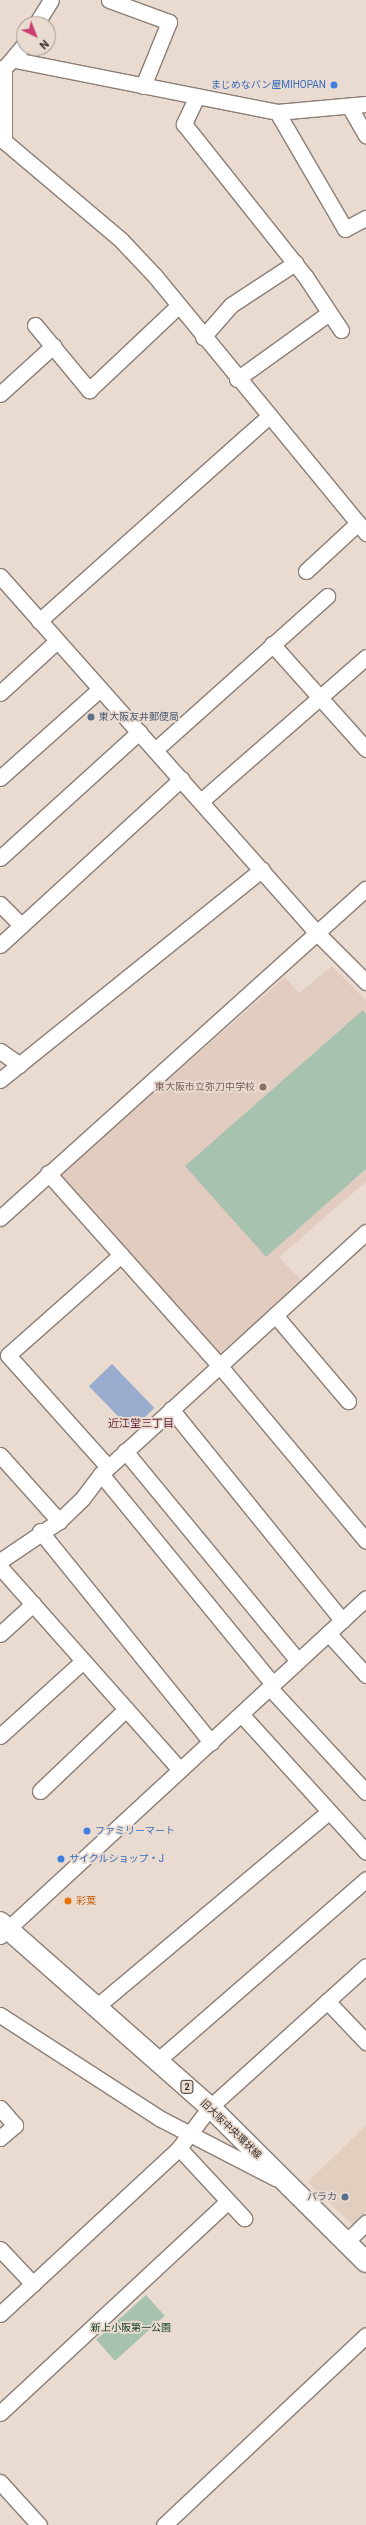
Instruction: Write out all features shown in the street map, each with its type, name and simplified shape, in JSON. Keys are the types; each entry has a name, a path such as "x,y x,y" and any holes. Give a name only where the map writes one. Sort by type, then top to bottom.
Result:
{"main road":[{"name":"旧大阪中央環状線","path":"3,1929 96,2007 210,2107 366,2262"}],"street":[{"path":"41,16 51,0"},
{"path":"110,0 169,22 143,86"},
{"path":"16,54 6,65 4,141 121,240 178,306 268,417 363,527 306,571"},
{"path":"6,65 143,86 196,98 277,112 366,104"},
{"path":"196,98 184,124 295,263 341,330"},
{"path":"349,106 366,135"},
{"path":"277,112 345,229 366,218"},
{"path":"203,337 231,306 295,263"},
{"path":"35,325 89,390 178,306"},
{"path":"237,379 329,313"},
{"path":"0,394 53,346"},
{"path":"40,621 268,417"},
{"path":"0,576 262,869 318,934 366,982"},
{"path":"155,750 327,596"},
{"path":"0,693 58,641"},
{"path":"272,644 366,749"},
{"path":"201,801 319,696 366,657"},
{"path":"0,778 100,689"},
{"path":"0,858 139,732"},
{"path":"0,945 181,779"},
{"path":"0,1080 262,869"},
{"path":"0,1218 48,1173 318,934 366,889"},
{"path":"0,904 21,925"},
{"path":"0,1051 20,1065"},
{"path":"48,1173 219,1365 366,1541"},
{"path":"0,1561 40,1530 59,1521 82,1499 104,1470 366,1232"},
{"path":"121,1255 8,1355 104,1470 271,1686 366,1792"},
{"path":"275,1315 348,1401"},
{"path":"171,1409 342,1620"},
{"path":"125,1451 298,1661"},
{"path":"0,1455 59,1521"},
{"path":"40,1530 211,1742"},
{"path":"0,1567 180,1770"},
{"path":"3,1929 211,1742 366,1598"},
{"path":"0,1634 33,1604"},
{"path":"328,1633 366,1675"},
{"path":"0,1736 83,1661"},
{"path":"40,1791 126,1709"},
{"path":"241,1714 328,1812 366,1852"},
{"path":"96,2007 328,1812"},
{"path":"157,2061 366,1879"},
{"path":"0,2314 178,2148 210,2107 366,1966"},
{"path":"327,2002 366,2042"},
{"path":"0,2015 159,2118 189,2132 289,2185"},
{"path":"0,2108 15,2125 0,2138"},
{"path":"178,2148 244,2218"},
{"path":"0,2413 228,2201"},
{"path":"346,2242 366,2223"},
{"path":"0,2249 32,2284"},
{"path":"164,2525 366,2336"},
{"path":"0,2482 39,2525"}],"shaded area":[{"name":"東大阪市立弥刀中学校","path":"332,966 366,1000 366,1182 279,1257 303,1282 219,1354 61,1174 285,977 299,993"},
{"name":"パラカ","path":"366,2125 366,2212 353,2225 308,2182"}],"green space":[{"path":"363,1010 366,1014 366,1169 266,1257 185,1166"},
{"name":"新上小阪第一公園","path":"146,2295 165,2316 115,2361 96,2340"}],"water":[{"path":"112,1364 154,1408 131,1430 89,1386"}],"place":[{"name":"まじめなパン屋MIHOPAN","path":"334,85"},
{"name":"東大阪友井郵便局","path":"91,717"},
{"name":"東大阪市立弥刀中学校","path":"263,1087"},
{"name":"ファミリーマート","path":"87,1831"},
{"name":"サイクルショップ・J","path":"61,1859"},
{"name":"彩葉","path":"68,1901"},
{"name":"パラカ","path":"345,2197"}],"district":[{"name":"近江堂三丁目","path":"141,1424"}]}
